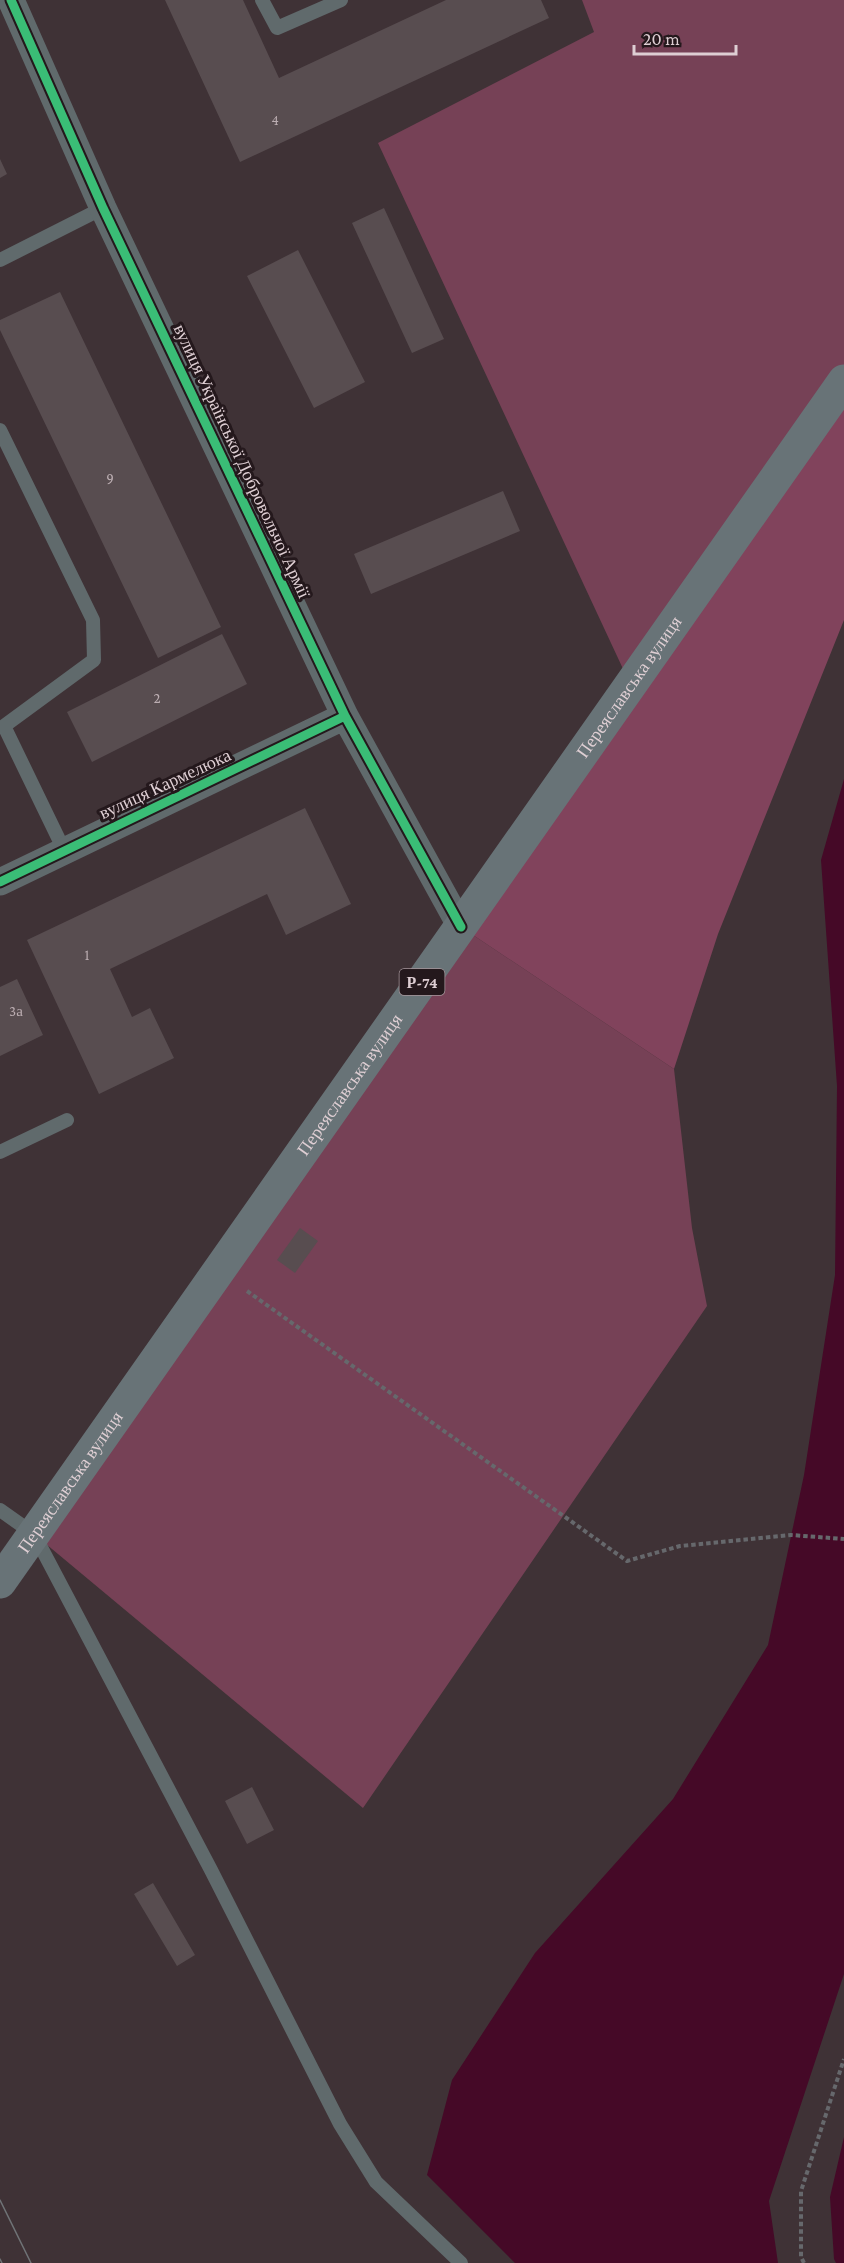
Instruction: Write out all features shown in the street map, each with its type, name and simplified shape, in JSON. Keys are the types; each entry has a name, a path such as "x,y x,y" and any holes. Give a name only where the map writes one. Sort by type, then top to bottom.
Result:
{"main road":[{"name":"Переяславська вулиця","path":"0,1582 844,381"}],"street":[{"name":"вулиця Української Добровольчої Армії","path":"11,0 103,208 345,716 461,927"},
{"name":"вулиця Кармелюка","path":"0,882 345,716"}],"lane":[{"path":"262,0 277,28 340,0"},
{"path":"0,260 103,208"},
{"path":"0,430 93,620 94,660 2,726 64,850"},
{"path":"0,1152 67,1120"},
{"path":"0,1510 34,1534 211,1870 340,2124 376,2182 461,2263"}],"path":[{"path":"219,1271 627,1561 680,1546 791,1535 844,1539"},
{"path":"804,2263 801,2257 801,2191 844,2059"}],"shaded area":[{"path":"582,0 844,0 844,381 631,686 378,143 594,32"},
{"path":"844,381 844,620 718,934 674,1069 461,927"},
{"path":"844,779 844,1974 769,2201 778,2263 515,2263 427,2175 452,2080 535,1953 673,1799 768,1645 804,1475 835,1275 837,1086 821,860"},
{"path":"461,927 674,1069 692,1228 707,1306 363,1808 34,1534"},
{"path":"844,2137 844,2263 836,2263 830,2197"}],"building":[{"path":"165,0 243,0 279,78 446,0 541,0 549,18 240,162"},
{"path":"0,159 7,174 0,178"},
{"path":"384,208 444,339 412,353 352,223"},
{"path":"298,250 365,382 314,408 247,276"},
{"path":"60,292 221,627 158,658 0,330 0,320"},
{"path":"503,491 520,531 371,594 354,554"},
{"path":"222,634 247,684 92,762 67,712"},
{"path":"305,808 351,904 286,935 267,894 110,969 132,1017 150,1008 174,1058 99,1094 27,940"},
{"path":"17,979 43,1035 0,1056 0,987"},
{"path":"300,1228 318,1241 295,1273 277,1260"},
{"path":"252,1787 274,1830 247,1844 225,1801"},
{"path":"153,1883 195,1955 177,1966 134,1894"}],"tram line":[{"path":"0,2200 31,2263"},
{"path":"0,2259 2,2263"}],"cycle path":[{"path":"11,0 103,208 345,716 461,927"},
{"path":"0,882 345,716"}]}
